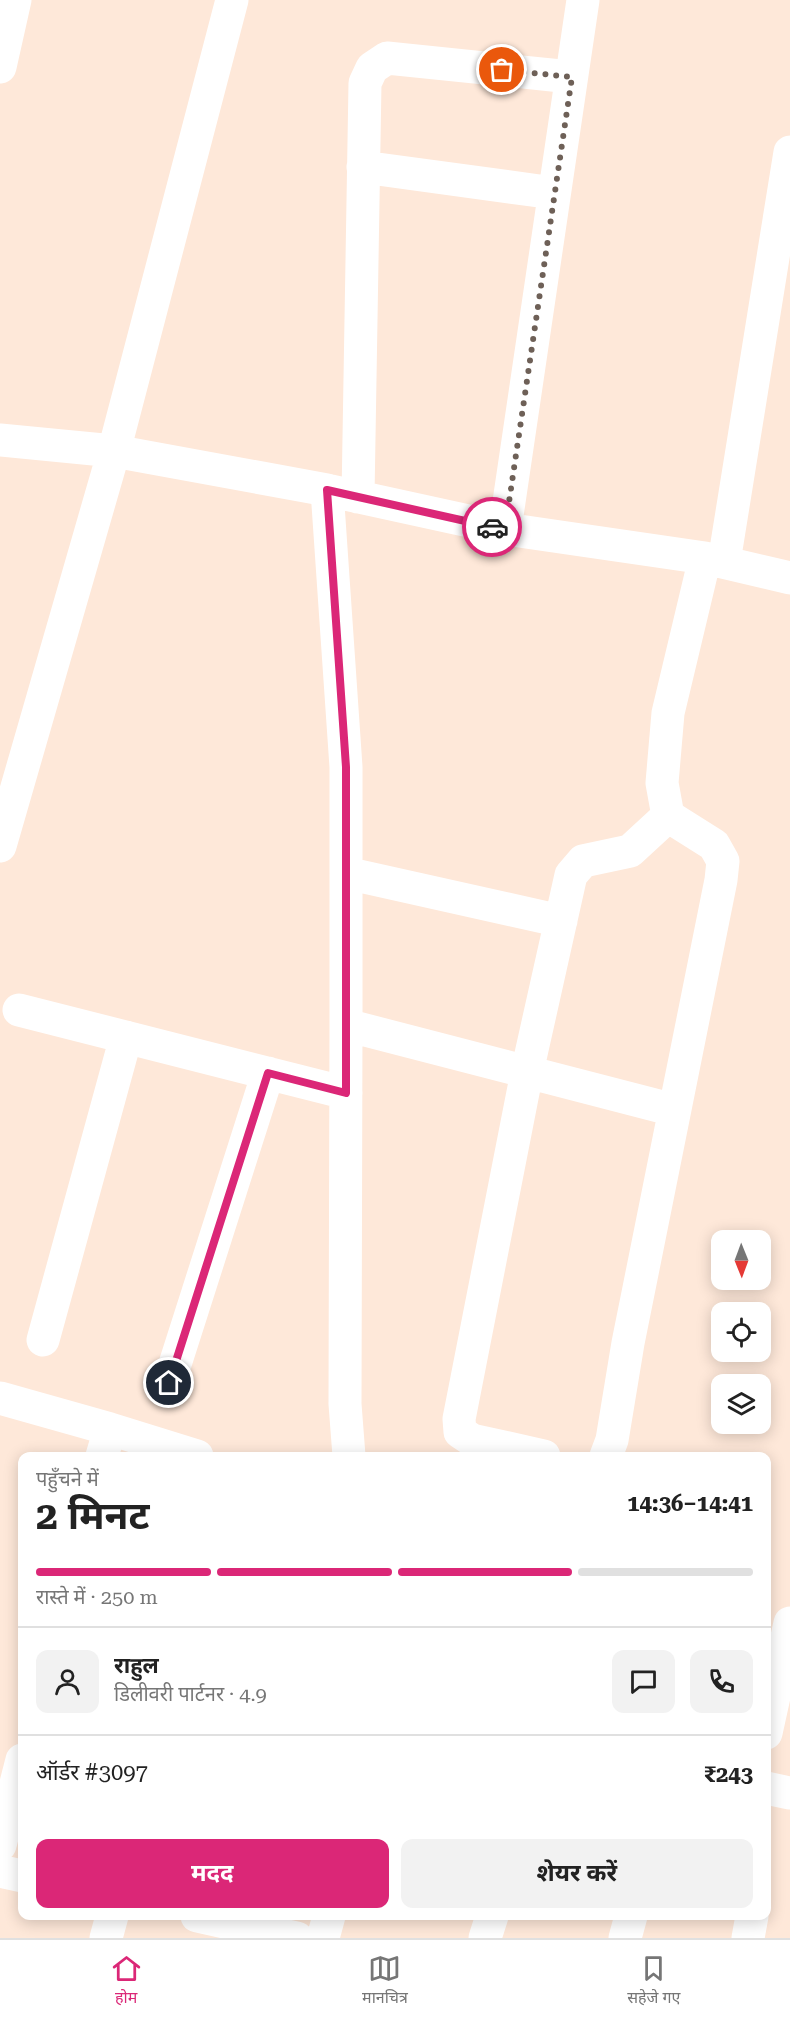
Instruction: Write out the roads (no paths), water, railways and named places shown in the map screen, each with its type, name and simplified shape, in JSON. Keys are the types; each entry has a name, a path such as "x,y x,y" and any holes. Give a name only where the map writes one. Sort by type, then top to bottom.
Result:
{"street":[{"path":"0,67 15,0"},
{"path":"0,846 114,451 232,0"},
{"path":"505,529 583,0"},
{"path":"349,1452 345,1404 346,767 342,494 363,167 365,83 372,68 387,58 572,77"},
{"path":"608,1452 612,1440 628,1344 723,861 714,845 668,816 662,783 668,713 715,560 790,152"},
{"path":"363,167 554,193"},
{"path":"0,440 114,451 342,494 505,529 715,560 790,578"},
{"path":"526,1452 472,1440 460,1432 459,1419 527,1072 571,875 583,861 630,851 668,816"},
{"path":"346,873 561,921"},
{"path":"19,1010 346,1093"},
{"path":"346,1025 674,1110"},
{"path":"43,1340 126,1036"},
{"path":"169,1383 268,1073"},
{"path":"0,1398 106,1443 168,1452"},
{"path":"771,1710 790,1623"},
{"path":"0,1845 18,1775"},
{"path":"771,1789 790,1793"},
{"path":"0,1871 18,1875"},
{"path":"106,1938 111,1920"},
{"path":"211,1920 297,1938"},
{"path":"323,1938 328,1920"},
{"path":"485,1938 491,1920"},
{"path":"626,1938 630,1920"},
{"path":"747,1938 751,1920"}]}
